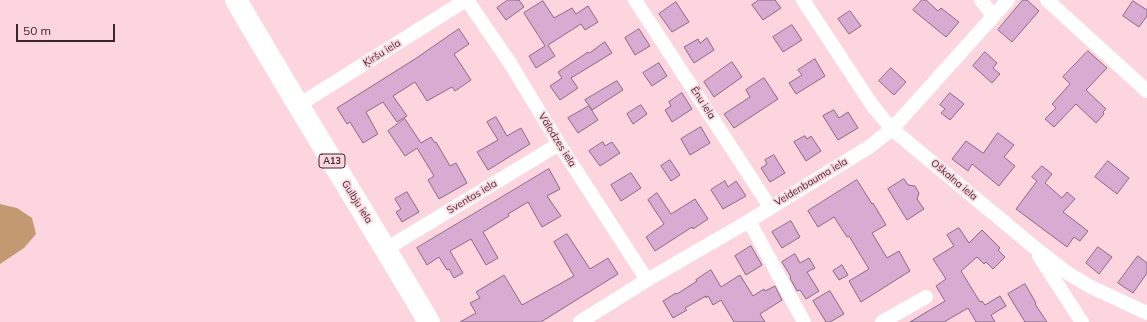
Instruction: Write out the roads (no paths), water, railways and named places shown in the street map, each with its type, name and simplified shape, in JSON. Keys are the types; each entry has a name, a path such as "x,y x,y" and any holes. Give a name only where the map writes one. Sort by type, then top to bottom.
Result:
{"main road":[{"name":"Gulbju iela","path":"236,0 297,106 386,249 429,322"}],"street":[{"name":"Ķiršu iela","path":"297,106 466,0"},
{"name":"Vālodzes iela","path":"466,0 510,63 559,144 647,280"},
{"name":"Ēnu iela","path":"635,0 770,207"},
{"name":"Oškalna iela","path":"803,0 872,105 892,128 1034,247 1074,277 1091,287 1147,314"},
{"path":"981,0 993,16"},
{"name":"Veidenbauma iela","path":"580,322 647,280 749,221 869,147 892,128 1008,0"},
{"path":"1047,0 1147,91"},
{"name":"Sventas iela","path":"386,249 559,144"},
{"path":"749,221 804,322"},
{"path":"1034,247 1082,322"},
{"path":"882,322 926,296"}]}
